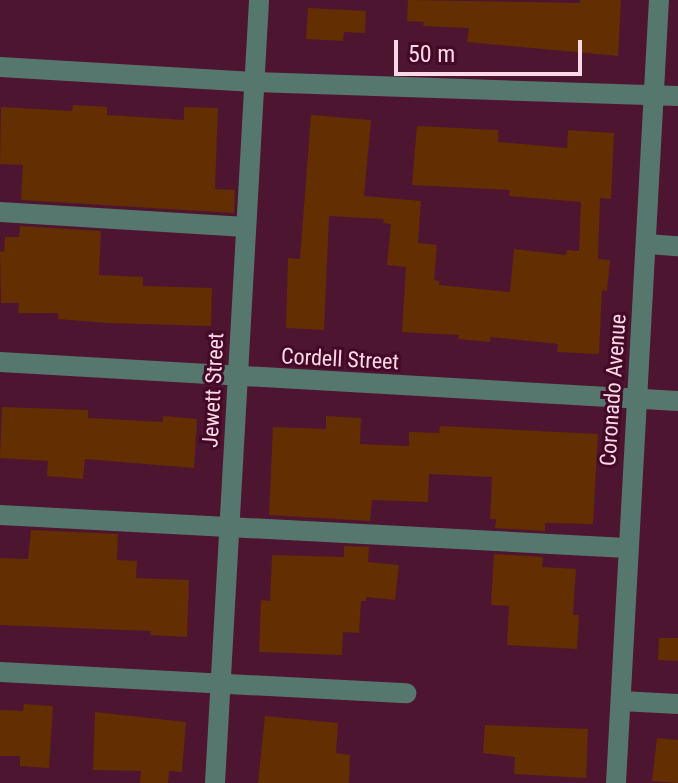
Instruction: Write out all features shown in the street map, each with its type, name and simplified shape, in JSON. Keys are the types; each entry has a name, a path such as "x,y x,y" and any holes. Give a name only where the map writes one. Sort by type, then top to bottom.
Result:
{"street":[{"name":"Jewett Street","path":"215,783 259,0"},
{"name":"Coronado Avenue","path":"616,783 659,0"},
{"path":"0,67 254,82 678,96"},
{"path":"0,212 246,227"},
{"path":"647,244 678,246"},
{"name":"Cordell Street","path":"0,362 678,401"},
{"path":"0,515 627,548"},
{"path":"0,672 406,693"},
{"path":"621,701 678,704"}],"building":[{"path":"408,0 580,3 580,0 621,0 618,56 467,42 469,28 423,26 424,22 407,21"},
{"path":"308,8 366,11 365,33 344,32 343,41 306,39"},
{"path":"73,105 107,107 107,115 184,120 184,107 218,108 215,189 235,190 234,213 21,200 23,165 0,164 1,107 72,111"},
{"path":"311,115 371,120 364,196 421,201 418,243 437,245 434,280 439,281 439,285 510,292 514,249 566,255 567,250 579,251 581,202 509,196 510,190 412,185 417,126 498,130 498,142 567,148 568,130 614,133 611,199 600,198 598,259 610,260 607,291 602,290 599,354 557,352 558,344 490,337 490,342 458,339 459,335 402,332 406,267 387,265 391,224 383,223 384,219 329,216 324,330 286,328 288,258 300,259"},
{"path":"20,226 101,231 99,275 143,277 143,286 212,288 211,326 107,323 58,319 58,313 18,313 19,303 1,303 0,251 4,252 5,237 19,237"},
{"path":"2,407 88,410 88,418 163,422 163,416 197,419 194,468 85,459 83,479 47,476 48,461 0,458"},
{"path":"326,416 361,418 360,444 409,446 409,432 439,433 440,426 598,434 593,524 545,523 545,531 495,528 496,519 490,519 492,477 429,474 428,502 372,500 370,521 269,515 273,427 326,429"},
{"path":"31,530 118,534 117,560 137,561 136,578 189,580 187,637 150,635 151,631 0,625 0,558 28,559"},
{"path":"344,546 369,547 368,562 399,565 395,600 366,597 366,601 361,601 359,633 343,632 342,655 259,652 261,600 270,601 272,555 344,557"},
{"path":"494,554 543,557 542,567 576,569 573,615 579,615 577,649 507,645 509,606 491,605"},
{"path":"659,638 678,638 678,661 658,660"},
{"path":"24,704 53,706 49,768 20,766 20,756 0,756 0,710 23,711"},
{"path":"95,712 186,722 182,772 169,771 168,783 140,783 141,771 93,770"},
{"path":"265,716 338,723 336,753 350,755 349,783 258,783"},
{"path":"485,725 588,729 586,778 514,774 515,757 483,753"},
{"path":"657,738 678,740 678,783 652,781"}]}
